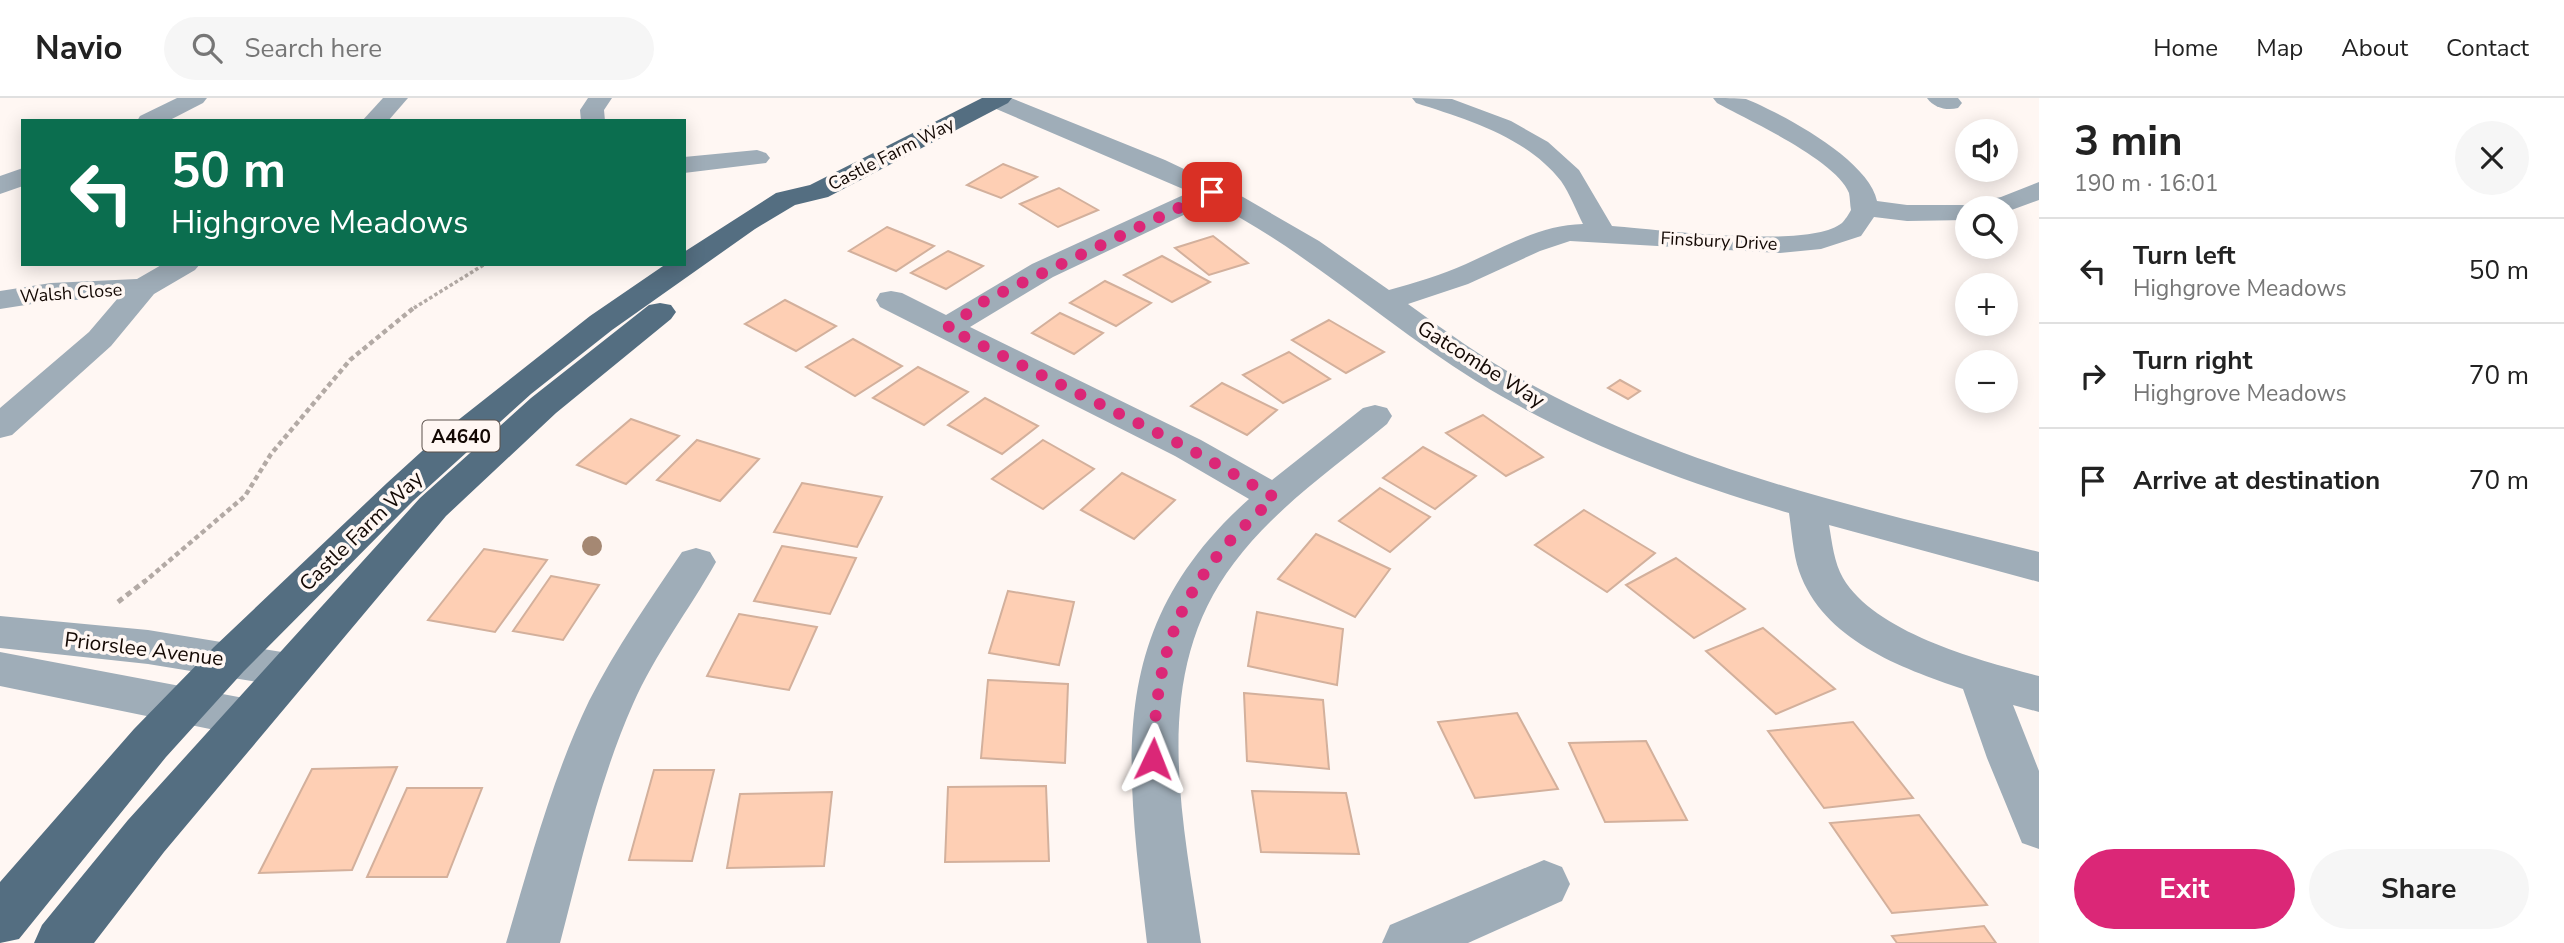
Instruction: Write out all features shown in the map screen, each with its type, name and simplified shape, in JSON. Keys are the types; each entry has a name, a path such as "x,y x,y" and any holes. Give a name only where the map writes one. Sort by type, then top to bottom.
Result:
{"main road":[{"name":"Castle Farm Way","path":"686,264 745,223 786,199 819,191 997,99"},
{"name":"Castle Farm Way","path":"61,943 146,836 288,670 433,507 474,466 576,377 700,281 809,209 819,191"},
{"name":"Castle Farm Way","path":"0,920 183,706 400,492 519,387 601,323 683,266"}],"street":[{"path":"153,119 195,98"},
{"path":"376,119 396,98"},
{"path":"593,119 592,110 600,98"},
{"path":"1424,98 1486,119 1539,149 1570,176 1601,232"},
{"path":"1725,98 1826,155 1841,167 1859,190 1865,208 1907,213 1955,212"},
{"name":"Gatcombe Way","path":"997,99 1131,154 1212,192 1307,246 1444,345 1513,389 1567,416 1658,456 1807,506 2039,567"},
{"path":"686,165 757,158"},
{"path":"0,186 21,177"},
{"path":"2018,199 2039,190"},
{"path":"947,328 986,300 1212,192"},
{"name":"Finsbury Drive","path":"1386,302 1465,275 1544,238 1601,232 1723,244 1799,244 1825,240 1847,232 1857,225 1865,208"},
{"name":"Walsh Close","path":"0,427 100,339 142,288 180,266"},
{"name":"Walsh Close","path":"0,300 51,292 142,288"},
{"path":"891,300 1188,448 1274,497"},
{"path":"1174,943 1153,759 1155,705 1165,656 1179,617 1197,583 1220,552 1274,497 1375,416"},
{"path":"1807,506 1819,569 1827,588 1837,600 1885,637 1983,680 2039,694"},
{"path":"533,943 568,818 595,740 627,670 696,562"},
{"name":"Priorslee Avenue","path":"0,632 148,647 288,670"},
{"name":"Priorslee Avenue","path":"0,669 249,718"},
{"path":"1983,680 2010,758 2039,827"},
{"path":"1409,943 1544,884"}],"path":[{"path":"111,607 174,559 245,496 271,454 350,360 416,306 482,266"}],"building":[{"path":"1003,164 1037,177 1001,198 967,185"},
{"path":"1059,188 1098,210 1058,227 1020,204"},
{"path":"887,227 934,246 896,271 849,251"},
{"path":"1213,236 1248,263 1209,275 1175,248"},
{"path":"948,251 983,266 946,289 911,273"},
{"path":"1162,256 1210,282 1172,302 1124,275"},
{"path":"1105,281 1151,303 1116,326 1070,303"},
{"path":"785,300 836,326 796,351 745,324"},
{"path":"1060,313 1103,333 1074,354 1032,333"},
{"path":"1329,320 1384,352 1346,373 1292,340"},
{"path":"853,339 902,366 855,396 806,367"},
{"path":"1289,352 1330,379 1283,403 1243,375"},
{"path":"918,367 968,392 924,425 873,398"},
{"path":"1620,380 1640,391 1628,399 1608,388"},
{"path":"1222,383 1277,410 1247,435 1191,406"},
{"path":"985,398 1038,426 1002,454 948,425"},
{"path":"1483,415 1543,457 1506,476 1446,433"},
{"path":"631,419 679,436 626,484 577,465"},
{"path":"697,440 759,459 720,501 657,480"},
{"path":"1043,440 1094,469 1043,509 992,479"},
{"path":"1423,447 1476,476 1435,509 1383,478"},
{"path":"1122,473 1175,500 1134,539 1081,510"},
{"path":"802,483 882,497 857,547 774,532"},
{"path":"1380,488 1430,517 1390,552 1339,521"},
{"path":"1584,510 1655,553 1607,592 1535,545"},
{"path":"1316,534 1390,569 1355,617 1278,579"},
{"path":"782,546 856,558 830,614 754,601"},
{"path":"484,549 547,560 495,632 428,620"},
{"path":"1676,558 1745,609 1694,638 1626,585"},
{"path":"551,576 599,585 563,640 513,631"},
{"path":"1008,591 1074,602 1059,665 989,653"},
{"path":"1257,612 1343,629 1337,685 1248,666"},
{"path":"739,614 817,627 789,690 707,676"},
{"path":"1763,628 1835,689 1776,714 1706,651"},
{"path":"988,680 1068,684 1065,763 981,758"},
{"path":"1244,693 1323,700 1329,769 1247,761"},
{"path":"1517,713 1558,789 1475,798 1438,722"},
{"path":"1853,722 1913,798 1824,808 1768,731"},
{"path":"1646,741 1687,820 1605,822 1569,743"},
{"path":"397,767 352,870 259,873 312,769"},
{"path":"654,770 714,770 692,861 629,860"},
{"path":"1046,786 1049,861 945,862 948,787"},
{"path":"407,788 482,788 447,877 367,877"},
{"path":"1252,791 1346,793 1359,854 1261,852"},
{"path":"832,792 824,866 727,868 740,794"},
{"path":"1919,815 1987,905 1892,913 1830,823"},
{"path":"1984,926 1996,943 1897,943 1892,936"}],"route":[{"path":"1153,759 1155,705 1165,656 1179,617 1197,583 1220,552 1274,497 1188,448 947,328 986,300 1212,192"}]}
